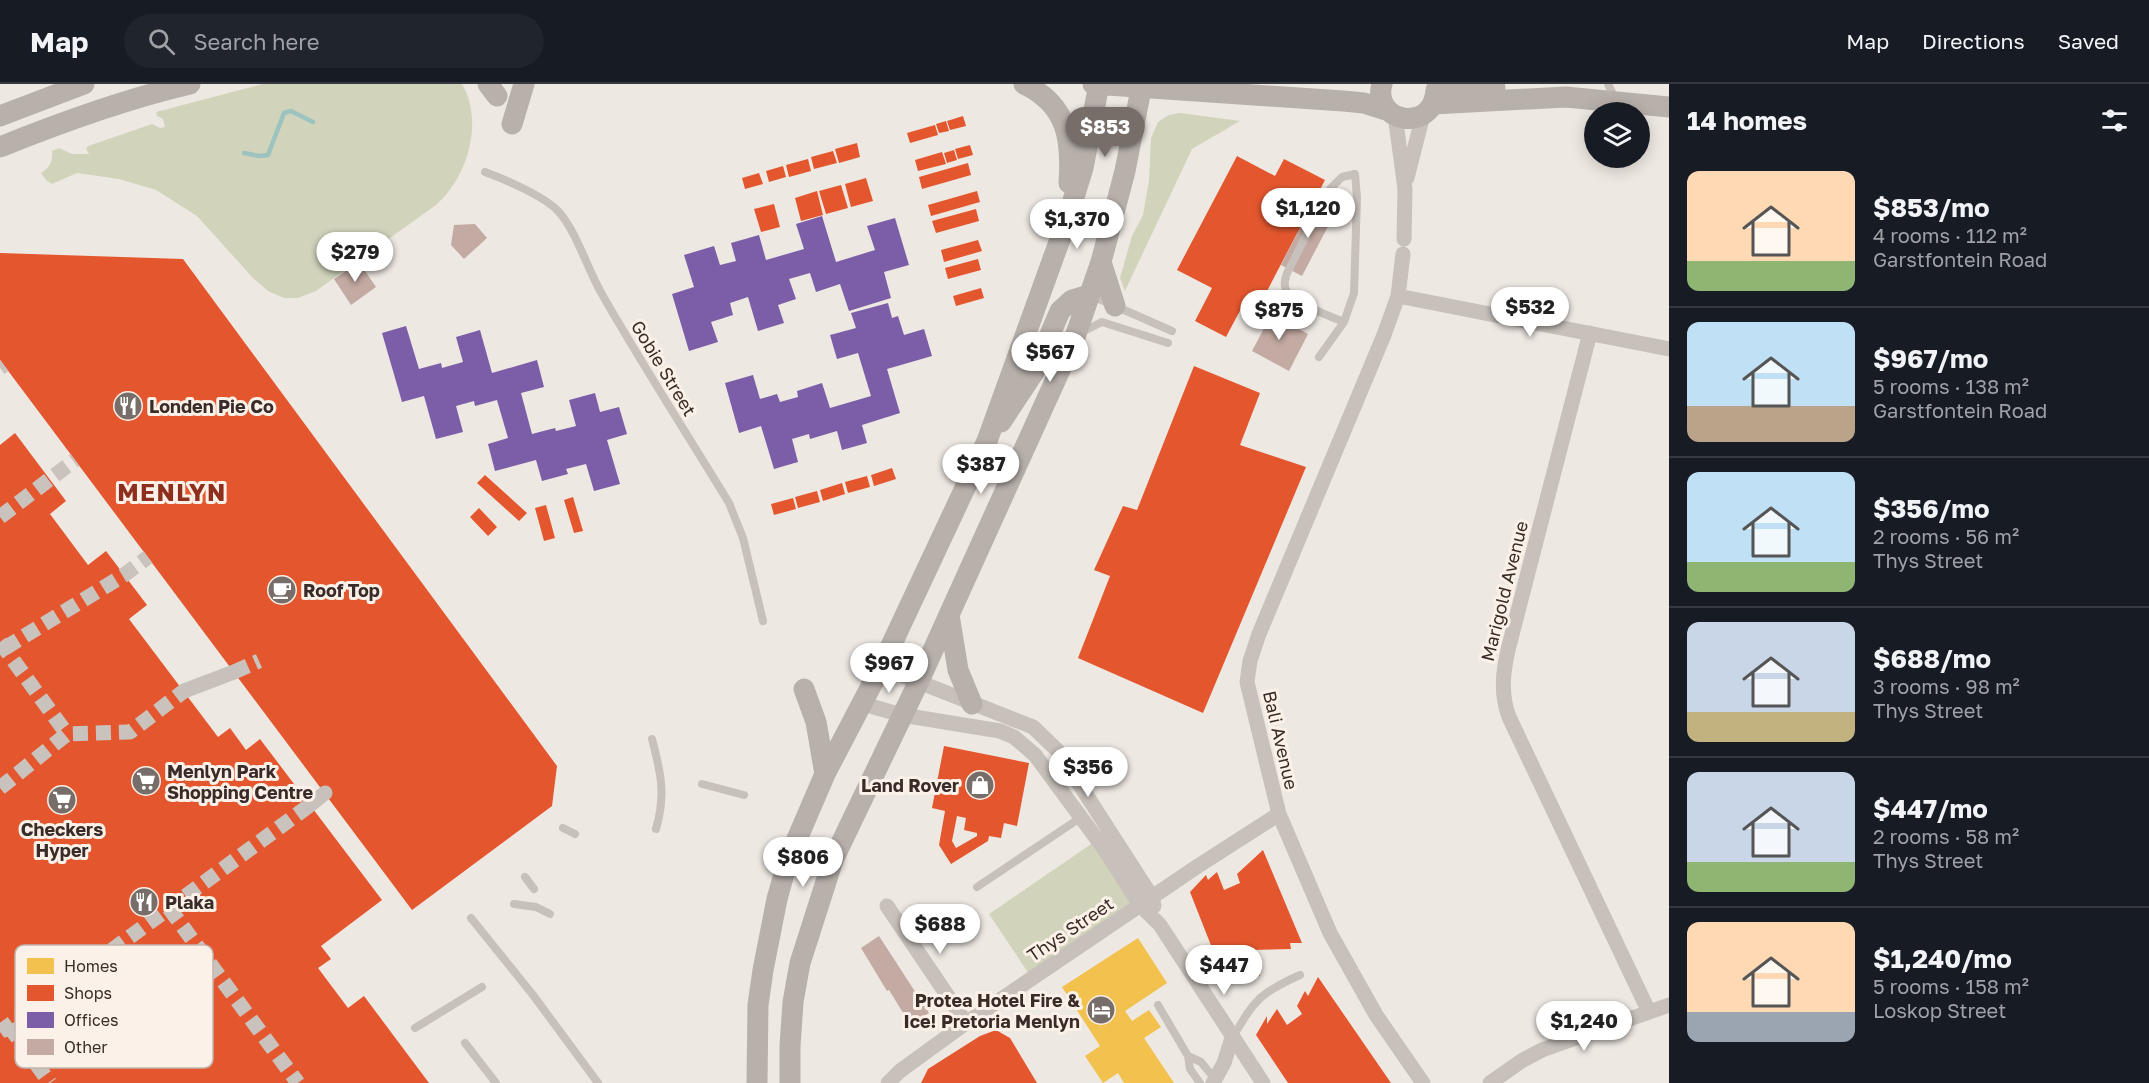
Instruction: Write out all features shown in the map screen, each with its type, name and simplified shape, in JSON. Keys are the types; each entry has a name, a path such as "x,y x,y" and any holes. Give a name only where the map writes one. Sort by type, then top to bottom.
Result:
{"main road":[{"path":"0,116 84,84"},
{"path":"0,147 54,125 146,94 190,84"},
{"path":"512,124 524,84"},
{"path":"1024,84 1042,95 1053,106 1070,139 1067,220"},
{"path":"757,1083 758,1005 762,970 788,860 825,774 881,667 987,441 1067,220 1083,168 1097,84 1364,103 1409,119 1430,101 1540,90 1566,97 1613,93 1669,107"},
{"path":"1382,84 1381,96 1392,113"},
{"path":"1444,84 1507,94"},
{"path":"790,1083 793,1002 800,963 833,860 919,681 1075,337 1101,262 1125,171 1141,86"},
{"path":"1101,262 1115,306"},
{"path":"987,441 1016,402 1034,372 1060,311 1072,300 1089,295"},
{"path":"949,615 958,670 972,704"},
{"path":"804,689 816,722 825,774"}],"street":[{"name":"Bali Avenue","path":"1405,179 1430,101"},
{"name":"Bali Avenue","path":"1392,113 1405,179 1403,247 1398,296 1384,335 1259,634 1250,661 1248,682 1278,814 1330,933 1376,1015 1424,1083"},
{"path":"1398,296 1669,349"},
{"name":"Marigold Avenue","path":"1590,333 1509,645 1504,667 1503,694 1509,717 1649,1012"},
{"path":"881,667 1033,727 1058,751 1095,809 1160,925 1263,1083"},
{"path":"184,691 234,672"},
{"path":"863,704 902,715 1000,731 1014,737 1035,754 1081,818 1146,901"},
{"path":"310,805 325,793"},
{"name":"Thys Street","path":"888,1083 900,1071 966,1023 1278,814"},
{"path":"887,906 966,1023"},
{"path":"1490,1083 1542,1050 1669,1005"},
{"path":"1209,1082 1224,1064 1232,1038"}],"lane":[{"name":"Gobie Street","path":"485,172 544,201 557,210 566,222 604,298 729,503 743,538 763,621"},
{"path":"1319,357 1344,322 1354,293 1357,197 1355,174 1342,177 1330,189 1284,283 1287,291 1294,298 1344,322"},
{"path":"1089,295 1172,332"},
{"path":"1075,337 1102,322 1168,343"},
{"path":"652,739 659,765 663,797 656,829"},
{"path":"702,784 744,795"},
{"path":"977,887 1095,809"},
{"path":"563,828 575,834"},
{"path":"525,877 534,889"},
{"path":"514,904 536,907 550,914"},
{"path":"471,918 533,995 598,1083"},
{"path":"1232,1038 1257,1000 1270,989 1300,975"},
{"path":"415,1028 482,987"},
{"path":"1158,1005 1188,1056 1190,1069 1209,1082"},
{"path":"465,1043 496,1083"},
{"path":"1188,1056 1201,1062 1209,1082"}],"green space":[{"path":"263,84 462,84 469,99 472,115 472,131 464,164 457,179 436,205 316,291 298,298 284,298 268,291 253,278 197,216 156,190 119,179 77,173 52,184 41,173 50,164 52,151 59,148 72,154 89,154 86,149 88,146 152,124 160,128 165,127 163,119 157,116 156,112"},
{"path":"1180,113 1240,121 1192,149 1125,291 1120,278 1132,236 1143,215 1149,180 1151,138 1158,122 1169,115"},
{"path":"1097,840 1131,904 1029,974 989,914"}],"building: Homes":[{"name":"Protea Hotel Fire & Ice! Pretoria Menlyn","path":"1138,938 1167,983 1125,1011 1132,1021 1149,1010 1161,1027 1144,1038 1174,1083 1124,1083 1118,1073 1103,1083 1085,1056 1100,1046 1062,987"}],"building: Shops":[{"path":"963,116 966,126 950,130 947,121"},
{"path":"946,121 949,131 939,133 936,124"},
{"path":"935,125 938,135 910,143 907,133"},
{"path":"857,143 860,157 839,163 835,149"},
{"path":"970,145 973,155 958,159 955,149"},
{"path":"954,150 957,160 947,163 944,153"},
{"path":"833,151 837,163 814,169 811,157"},
{"path":"942,152 946,164 918,171 915,160"},
{"path":"1237,156 1275,176 1284,159 1325,180 1256,312 1243,305 1226,337 1195,321 1212,288 1177,270"},
{"path":"808,159 811,171 789,177 786,165"},
{"path":"968,163 971,175 922,189 919,177"},
{"path":"783,166 786,177 769,182 766,171"},
{"path":"759,173 763,184 745,189 742,178"},
{"path":"866,178 873,201 851,207 845,184"},
{"path":"841,185 848,208 826,214 819,191"},
{"path":"817,191 823,215 801,221 795,198"},
{"path":"977,191 980,202 931,216 928,205"},
{"path":"774,204 780,227 761,232 754,209"},
{"path":"976,209 979,221 936,233 932,221"},
{"path":"978,240 982,251 944,262 941,250"},
{"path":"0,253 183,259 557,766 552,806 412,910 0,360"},
{"path":"978,259 981,270 948,279 945,268"},
{"path":"981,288 984,298 956,306 953,296"},
{"path":"1194,366 1260,393 1240,445 1306,467 1203,713 1078,658 1110,576 1094,570 1123,506 1137,510"},
{"name":"Menlyn Park Shopping Centre","path":"15,433 66,501 50,514 88,565 106,551 147,605 129,619 218,737 230,728 246,750 260,739 382,900 321,946 331,959 318,968 348,1008 364,996 429,1083 0,1083 0,445"},
{"path":"892,468 896,479 874,486 871,475"},
{"path":"485,475 527,513 519,521 477,483"},
{"path":"867,476 870,487 848,493 845,482"},
{"path":"842,483 845,494 823,501 820,490"},
{"path":"817,491 820,502 798,508 795,497"},
{"path":"573,497 583,531 574,533 564,500"},
{"path":"793,498 796,509 774,515 771,504"},
{"path":"546,505 555,538 544,541 535,508"},
{"path":"479,508 497,527 488,536 470,517"},
{"name":"Land Rover","path":"944,746 1029,763 1017,826 1004,823 1001,838 989,836 988,841 951,864 939,845 945,811 932,808","holes":["957,816 966,818 964,830 977,833 977,836 956,848 952,841"]},
{"path":"1263,850 1302,943 1290,943 1291,949 1249,950 1260,976 1248,976 1250,980 1225,981 1190,892 1206,875 1208,880 1217,872 1224,890 1240,883 1237,874"},
{"path":"1318,977 1391,1083 1288,1083 1256,1035 1267,1016 1267,1024 1277,1009 1287,1025 1302,1014 1297,1006 1305,991 1308,996"},
{"path":"996,1030 1010,1038 1037,1083 921,1083 928,1069 980,1036"}],"building: Offices":[{"path":"822,216 836,262 875,250 867,226 895,218 909,265 884,272 891,298 849,311 840,284 816,292 810,273 789,279 796,299 778,305 784,323 758,331 748,297 730,303 733,315 711,322 718,342 689,351 672,294 694,287 684,255 714,246 720,265 736,261 731,243 759,235 766,260 804,249 796,224"},
{"path":"888,303 892,318 898,316 904,335 924,329 932,356 887,369 900,413 862,425 867,443 842,450 837,431 810,439 809,434 792,439 798,462 774,469 761,426 739,433 725,383 753,375 760,399 777,394 780,402 798,397 797,391 822,383 830,408 871,396 858,353 837,359 830,335 856,328 851,313"},
{"path":"406,326 419,369 441,363 442,368 463,362 456,337 480,330 492,373 537,360 544,387 521,393 532,434 576,426 569,400 595,393 600,412 619,407 627,434 607,440 620,484 594,491 586,464 566,469 568,474 542,481 536,460 495,471 488,444 508,438 497,400 475,406 474,401 456,406 463,432 436,439 424,396 402,402 382,333"}],"building: Other":[{"path":"1313,202 1335,213 1302,276 1281,265"},
{"path":"475,224 487,238 464,259 451,245 454,225"},
{"path":"359,262 376,287 351,305 334,279"},
{"path":"1258,307 1308,334 1289,371 1252,351 1269,319 1256,312"},
{"path":"879,936 929,1013 910,1024 861,948"}],"waterway":[{"path":"244,153 268,155 284,113 291,111 313,122"}],"tunnel":[{"path":"0,368 4,365"},
{"path":"0,517 75,460"},
{"path":"5,648 124,575 148,557"},
{"path":"0,642 67,734"},
{"path":"234,672 259,661"},
{"path":"0,788 67,734 130,732 184,691"},
{"path":"119,945 310,805"},
{"path":"169,908 196,945"},
{"path":"213,968 298,1083"},
{"path":"0,1032 15,1021"},
{"path":"9,1026 15,1034"},
{"path":"39,1068 50,1083"}],"place":[{"name":"Londen Pie Co","path":"128,406"},
{"name":"Roof Top","path":"282,590"},
{"name":"Menlyn Park Shopping Centre","path":"146,781"},
{"name":"Land Rover","path":"980,785"},
{"name":"Checkers Hyper","path":"62,800"},
{"name":"Plaka","path":"144,902"},
{"name":"Protea Hotel Fire & Ice! Pretoria Menlyn","path":"1101,1010"}],"district":[{"name":"MENLYN","path":"172,491"}]}
